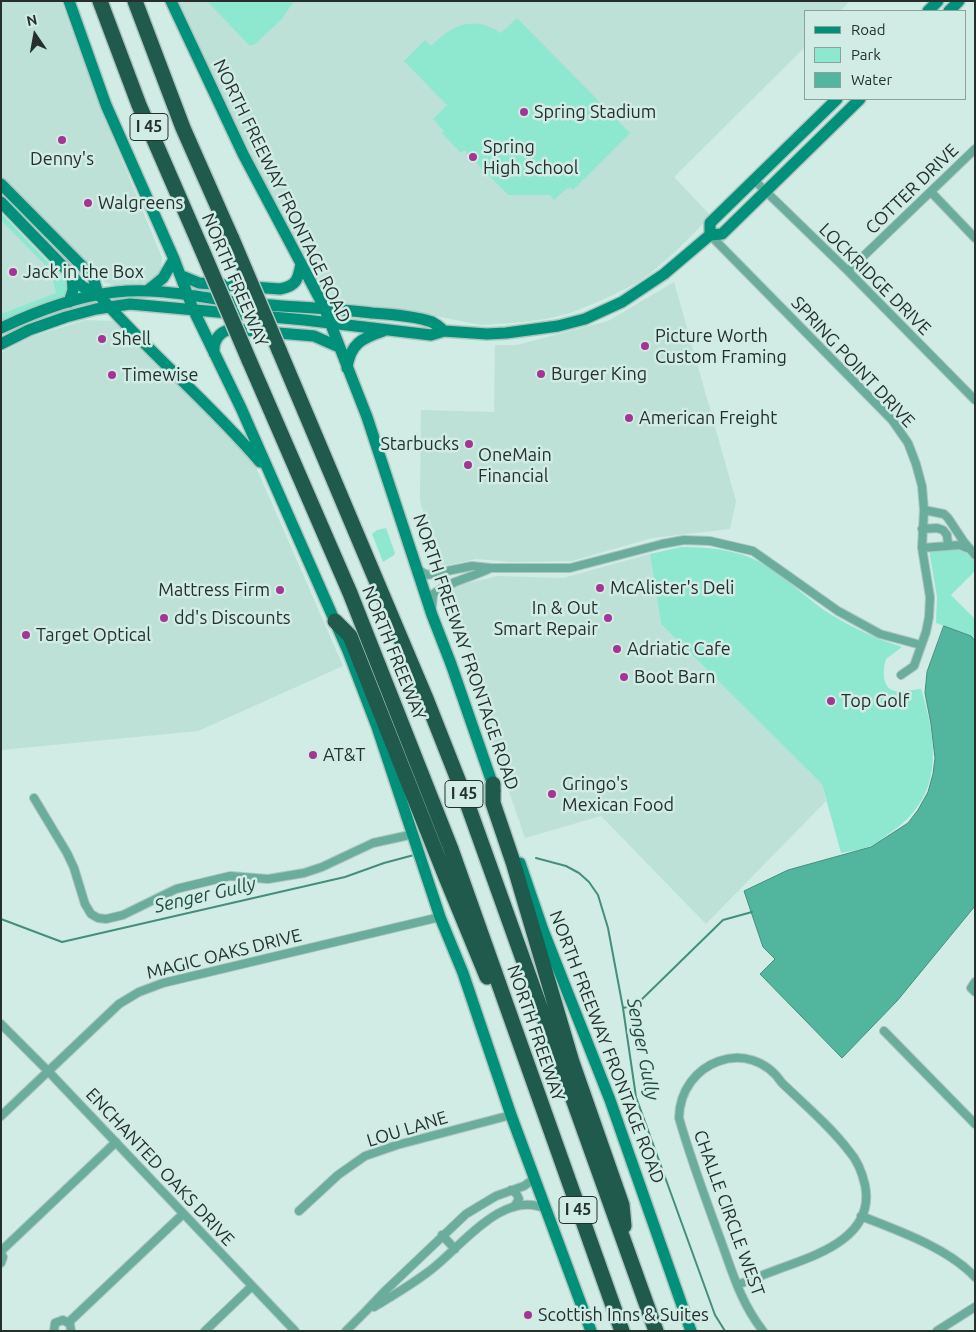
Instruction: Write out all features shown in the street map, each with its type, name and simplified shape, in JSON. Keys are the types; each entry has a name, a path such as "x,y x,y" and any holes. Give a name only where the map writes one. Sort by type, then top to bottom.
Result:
{"highway":[{"name":"NORTH FREEWAY","path":"100,1 139,104 350,593 431,796 481,930 622,1331"},
{"name":"NORTH FREEWAY","path":"135,1 183,128 280,350 428,701 466,800 656,1331"},
{"path":"335,621 350,636 494,994 523,1076 536,1089"},
{"path":"493,784 493,803 513,862 563,1034 622,1205 626,1247"}],"main road":[{"path":"69,1 106,105 182,276 193,309 241,408 335,621 377,727 440,917 463,973 511,1115 591,1331"},
{"name":"NORTH FREEWAY FRONTAGE ROAD","path":"171,1 243,154 324,307 348,368 367,417 432,614 452,664 544,930 610,1100 691,1331"},
{"path":"950,10 959,1"},
{"path":"710,235 710,223 836,100"},
{"path":"1,344 29,330 66,317 96,309 130,304 330,323 432,335 444,331 487,334 506,333 558,326 585,319 622,302 664,274 710,235 722,234 853,101"},
{"path":"1,184 93,278 98,294 109,307 240,438 270,473"},
{"path":"1,202 83,287 98,294"},
{"path":"147,292 163,278 174,259"},
{"path":"182,276 199,283 280,289 288,288 295,282 299,275 301,264"},
{"path":"69,302 73,290 72,275"},
{"path":"1,328 24,317 98,294 147,292 292,307 324,307 390,314 432,322 444,331"},
{"path":"214,353 214,344 219,336 231,329 314,336 339,347"},
{"path":"348,368 349,358 356,345 366,337 387,330"}],"street":[{"name":"COTTER DRIVE","path":"848,271 975,148"},
{"name":"LOCKRIDGE DRIVE","path":"753,179 848,271 975,400"},
{"path":"931,192 975,238"},
{"name":"SPRING POINT DRIVE","path":"710,235 892,420 908,443 922,486 924,510 922,548 930,597 930,617 914,666 901,675"},
{"path":"924,510 944,514 975,555"},
{"path":"922,529 937,528 944,530 947,535 948,545"},
{"path":"417,569 428,575 472,566 491,568 570,568 662,544 684,540 710,540 753,551 838,611 880,634 921,645"},
{"path":"922,548 960,545 968,548"},
{"path":"432,614 433,594 445,585 491,568"},
{"path":"34,798 67,853 74,868 85,904 91,914 98,918 106,919 123,915 176,889 230,876 268,879 304,873 322,867 373,843 414,834"},
{"name":"MAGIC OAKS DRIVE","path":"1,1116 119,1004 149,988 440,917"},
{"name":"ENCHANTED OAKS DRIVE","path":"1,1024 296,1331"},
{"path":"884,1031 975,1124"},
{"name":"CHALLE CIRCLE WEST","path":"763,1331 751,1315 737,1285 707,1207 679,1118 684,1091 696,1076 712,1064 742,1058 764,1065 777,1075 782,1083 841,1141 860,1166 866,1194 860,1216"},
{"name":"LOU LANE","path":"300,1212 338,1175 365,1156 397,1145 511,1115"},
{"path":"1,1263 3,1257 1,1252 116,1142"},
{"path":"346,1331 442,1236 476,1207 496,1196 524,1186 535,1178"},
{"path":"511,1190 516,1193 519,1199 514,1207"},
{"path":"366,1312 429,1272 487,1221 514,1207 531,1204 546,1209"},
{"path":"68,1322 183,1214"},
{"path":"737,1285 820,1254 837,1245 857,1226 860,1216 889,1227 947,1254 975,1277"},
{"path":"442,1236 455,1249"},
{"path":"206,1331 252,1286"},
{"path":"937,1331 975,1307"},
{"path":"54,1331 57,1321 63,1320 68,1322"},
{"path":"68,1322 71,1331"}],"shaded area":[{"path":"1,1 61,1 106,121 162,258 160,274 149,282 132,286 116,286 104,282 1,179"},
{"name":"Spring High School","path":"179,1 850,1 841,10 804,10 804,48 674,177 711,216 676,251 637,283 570,313 546,319 481,325 400,309 335,302 326,298 320,291 241,138 177,3"},
{"path":"1,213 68,283 69,287 1,324"},
{"path":"674,282 736,501 730,529 652,538 572,561 514,562 476,559 438,567 420,500 421,410 494,412 495,345 517,345 608,321"},
{"path":"86,320 113,321 120,324 252,458 343,666 198,731 1,750 1,353 31,337"},
{"path":"650,554 661,624 822,784 826,801 706,924 601,816 525,838 496,754 451,587 498,576 563,578"}],"green space":[{"path":"207,1 294,1 281,20 255,44 250,46"},
{"name":"Spring Stadium","path":"517,18 630,133 573,190 571,188 566,189 554,200 550,195 508,195 464,150 461,153 442,133 444,131 433,119 447,105 404,61 425,40 431,46 455,27 472,23 481,24 501,33"},
{"path":"1,213 68,283 69,287 64,299 1,324 1,314 56,293 53,281 57,277 1,220"},
{"path":"386,528 395,553 383,562 372,534 377,530"},
{"name":"Top Golf","path":"681,547 719,549 754,559 776,572 830,614 865,633 902,647 886,659 884,678 887,686 895,691 921,689 931,730 932,768 928,786 920,803 908,819 876,843 864,848 841,853 822,784 661,624 650,554"},
{"path":"933,549 962,549 975,561 975,571 951,595 975,619 975,641 971,636 936,623 937,597 930,556 930,552"}],"water":[{"path":"944,626 971,636 975,641 975,906 897,1001 842,1058 760,974 775,959 763,947 744,891 788,870 871,847 908,823 918,810 928,792 935,758 925,693 927,672"}],"waterway":[{"name":"Senger Gully","path":"1,919 62,942 345,877 414,855"},
{"name":"Senger Gully","path":"536,858 566,866 579,873 589,882 598,895 608,928 623,1008 636,1097 715,1315 725,1331"},
{"path":"623,1008 636,1005 723,920 752,912"}],"place":[{"name":"Spring Stadium","path":"524,112"},
{"name":"Denny's","path":"62,140"},
{"name":"Spring High School","path":"473,157"},
{"name":"Walgreens","path":"88,203"},
{"name":"Jack in the Box","path":"13,272"},
{"name":"Shell","path":"102,339"},
{"name":"Picture Worth Custom Framing","path":"645,346"},
{"name":"Burger King","path":"541,374"},
{"name":"Timewise","path":"112,375"},
{"name":"American Freight","path":"629,418"},
{"name":"Starbucks","path":"469,444"},
{"name":"OneMain Financial","path":"468,465"},
{"name":"McAlister's Deli","path":"600,588"},
{"name":"Mattress Firm","path":"280,590"},
{"name":"dd's Discounts","path":"164,618"},
{"name":"In & Out Smart Repair","path":"608,618"},
{"name":"Target Optical","path":"26,635"},
{"name":"Adriatic Cafe","path":"617,649"},
{"name":"Boot Barn","path":"624,677"},
{"name":"Top Golf","path":"831,701"},
{"name":"AT&T","path":"313,755"},
{"name":"Gringo's Mexican Food","path":"552,794"},
{"name":"Scottish Inns & Suites","path":"528,1315"}]}
